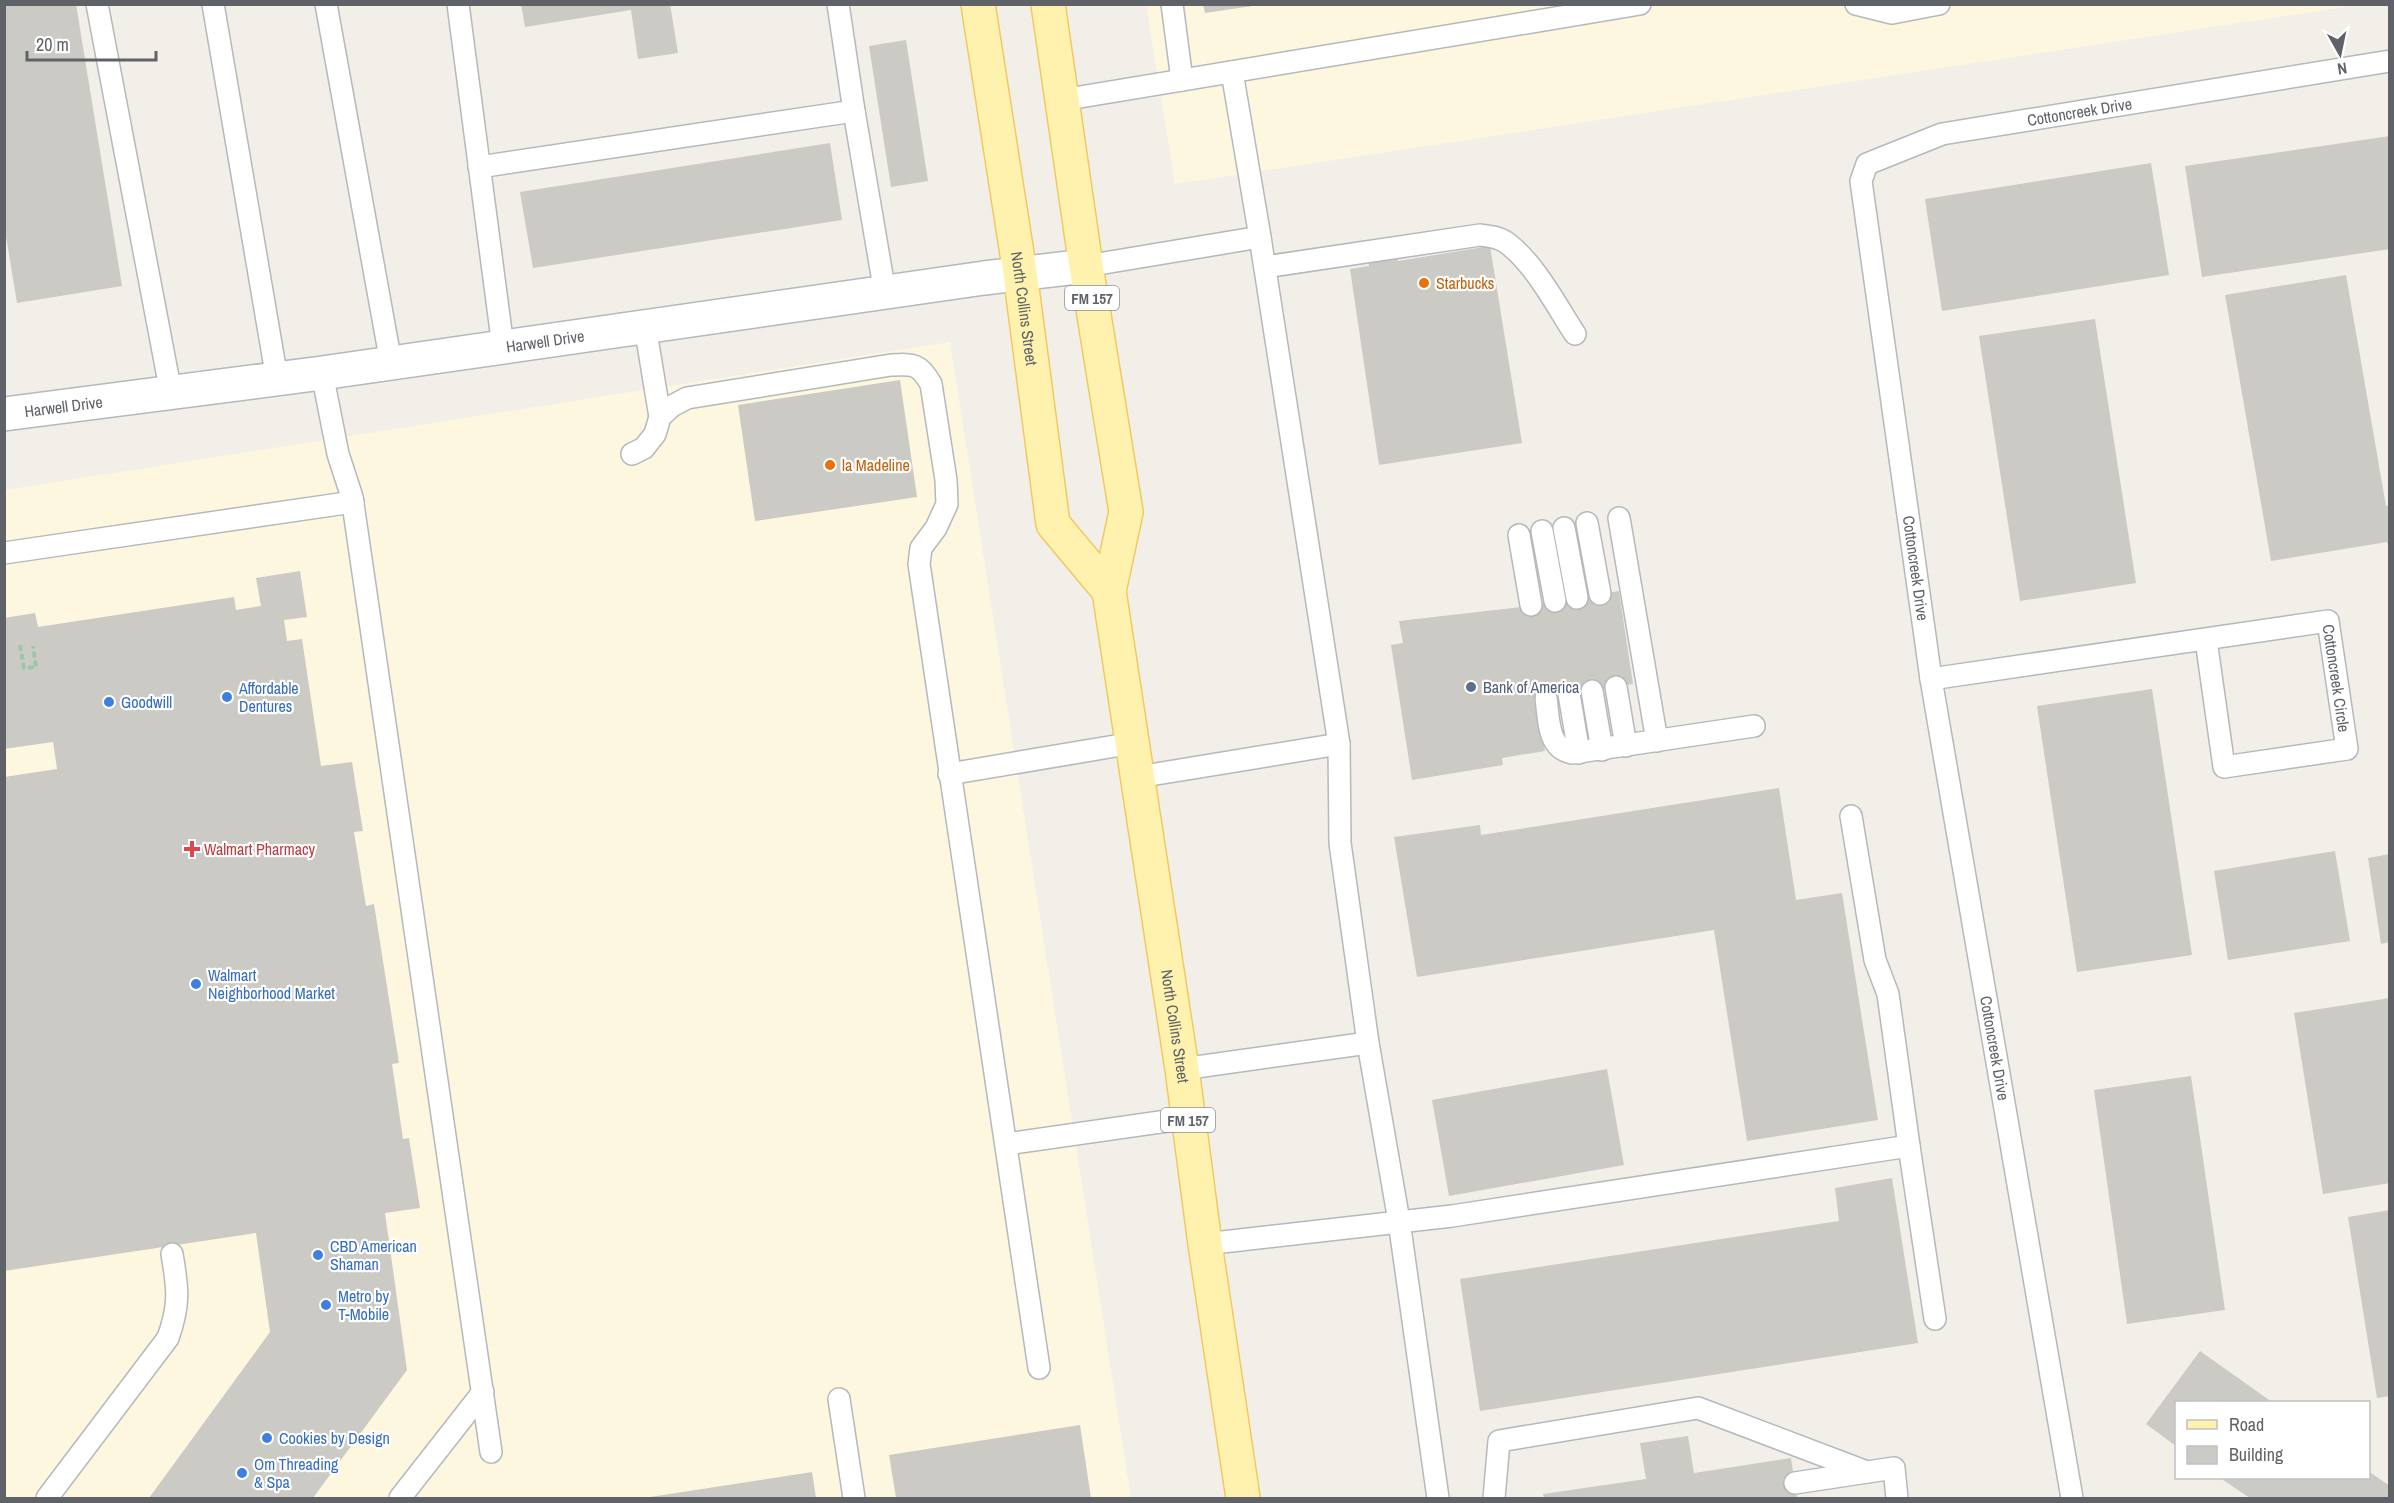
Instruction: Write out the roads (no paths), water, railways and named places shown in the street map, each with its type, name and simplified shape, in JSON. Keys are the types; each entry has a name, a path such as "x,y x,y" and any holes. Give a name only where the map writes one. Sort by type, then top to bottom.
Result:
{"main road":[{"name":"North Collins Street","path":"978,4 1020,273 1053,524 1109,591"},
{"name":"North Collins Street","path":"1048,4 1086,266 1126,512 1109,591 1182,1069 1205,1244 1243,1498"}],"street":[{"name":"Harwell Drive","path":"4,414 322,373 1020,273 1086,266"}],"lane":[{"path":"97,4 171,393"},
{"path":"213,4 277,379"},
{"path":"326,4 392,363"},
{"path":"458,4 503,347"},
{"path":"838,4 885,292"},
{"path":"1172,4 1182,80"},
{"path":"1062,100 1640,4"},
{"path":"1856,4 1892,13 1939,4"},
{"name":"Cottoncreek Drive","path":"2072,1498 1931,679 1861,181 1867,164 1942,134 2390,61"},
{"path":"1232,72 1265,267 1339,744 1340,843 1368,1043 1399,1221 1438,1498"},
{"path":"479,167 854,111"},
{"path":"1265,267 1480,235 1492,236 1506,242 1536,274 1575,334"},
{"path":"1086,266 1260,237"},
{"path":"632,454 644,448 655,434 660,417 645,326"},
{"path":"660,417 672,406 687,398 891,365 916,366 924,372 931,384 946,480 946,504 936,528 921,548 919,564 1039,1368"},
{"path":"322,373 338,454 353,502 491,1452"},
{"path":"4,553 353,502"},
{"path":"1619,518 1657,741"},
{"path":"1587,523 1600,594"},
{"path":"1564,528 1577,598"},
{"path":"1542,531 1555,601"},
{"path":"1519,535 1531,605"},
{"name":"Cottoncreek Circle","path":"1931,679 2328,621 2347,749 2224,767 2206,640"},
{"path":"1616,687 1626,746"},
{"path":"1592,691 1602,750"},
{"path":"1569,694 1578,753"},
{"path":"1546,698 1555,745 1562,751 1578,753 1602,750 1754,726"},
{"path":"949,774 1132,742"},
{"path":"1138,777 1339,744"},
{"path":"1851,816 1875,960 1888,994 1935,1319"},
{"path":"1182,1069 1368,1043"},
{"path":"1006,1144 1188,1118"},
{"path":"1205,1244 1452,1216 1909,1146"},
{"path":"47,1498 168,1338 177,1312 177,1286 172,1254"},
{"path":"400,1498 483,1392"},
{"path":"838,1400 854,1498"},
{"path":"1494,1498 1499,1441 1698,1408 1867,1472"},
{"path":"1795,1483 1893,1468 1897,1498"}],"place":[{"name":"Starbucks","path":"1424,283"},
{"name":"la Madeline","path":"830,465"},
{"name":"Bank of America","path":"1471,687"},
{"name":"Affordable Dentures","path":"227,697"},
{"name":"Goodwill","path":"109,702"},
{"name":"Walmart Pharmacy","path":"192,849"},
{"name":"Walmart Neighborhood Market","path":"196,984"},
{"name":"CBD American Shaman","path":"318,1255"},
{"name":"Metro by T-Mobile","path":"326,1305"},
{"name":"Cookies by Design","path":"267,1438"},
{"name":"Om Threading & Spa","path":"242,1473"}]}
